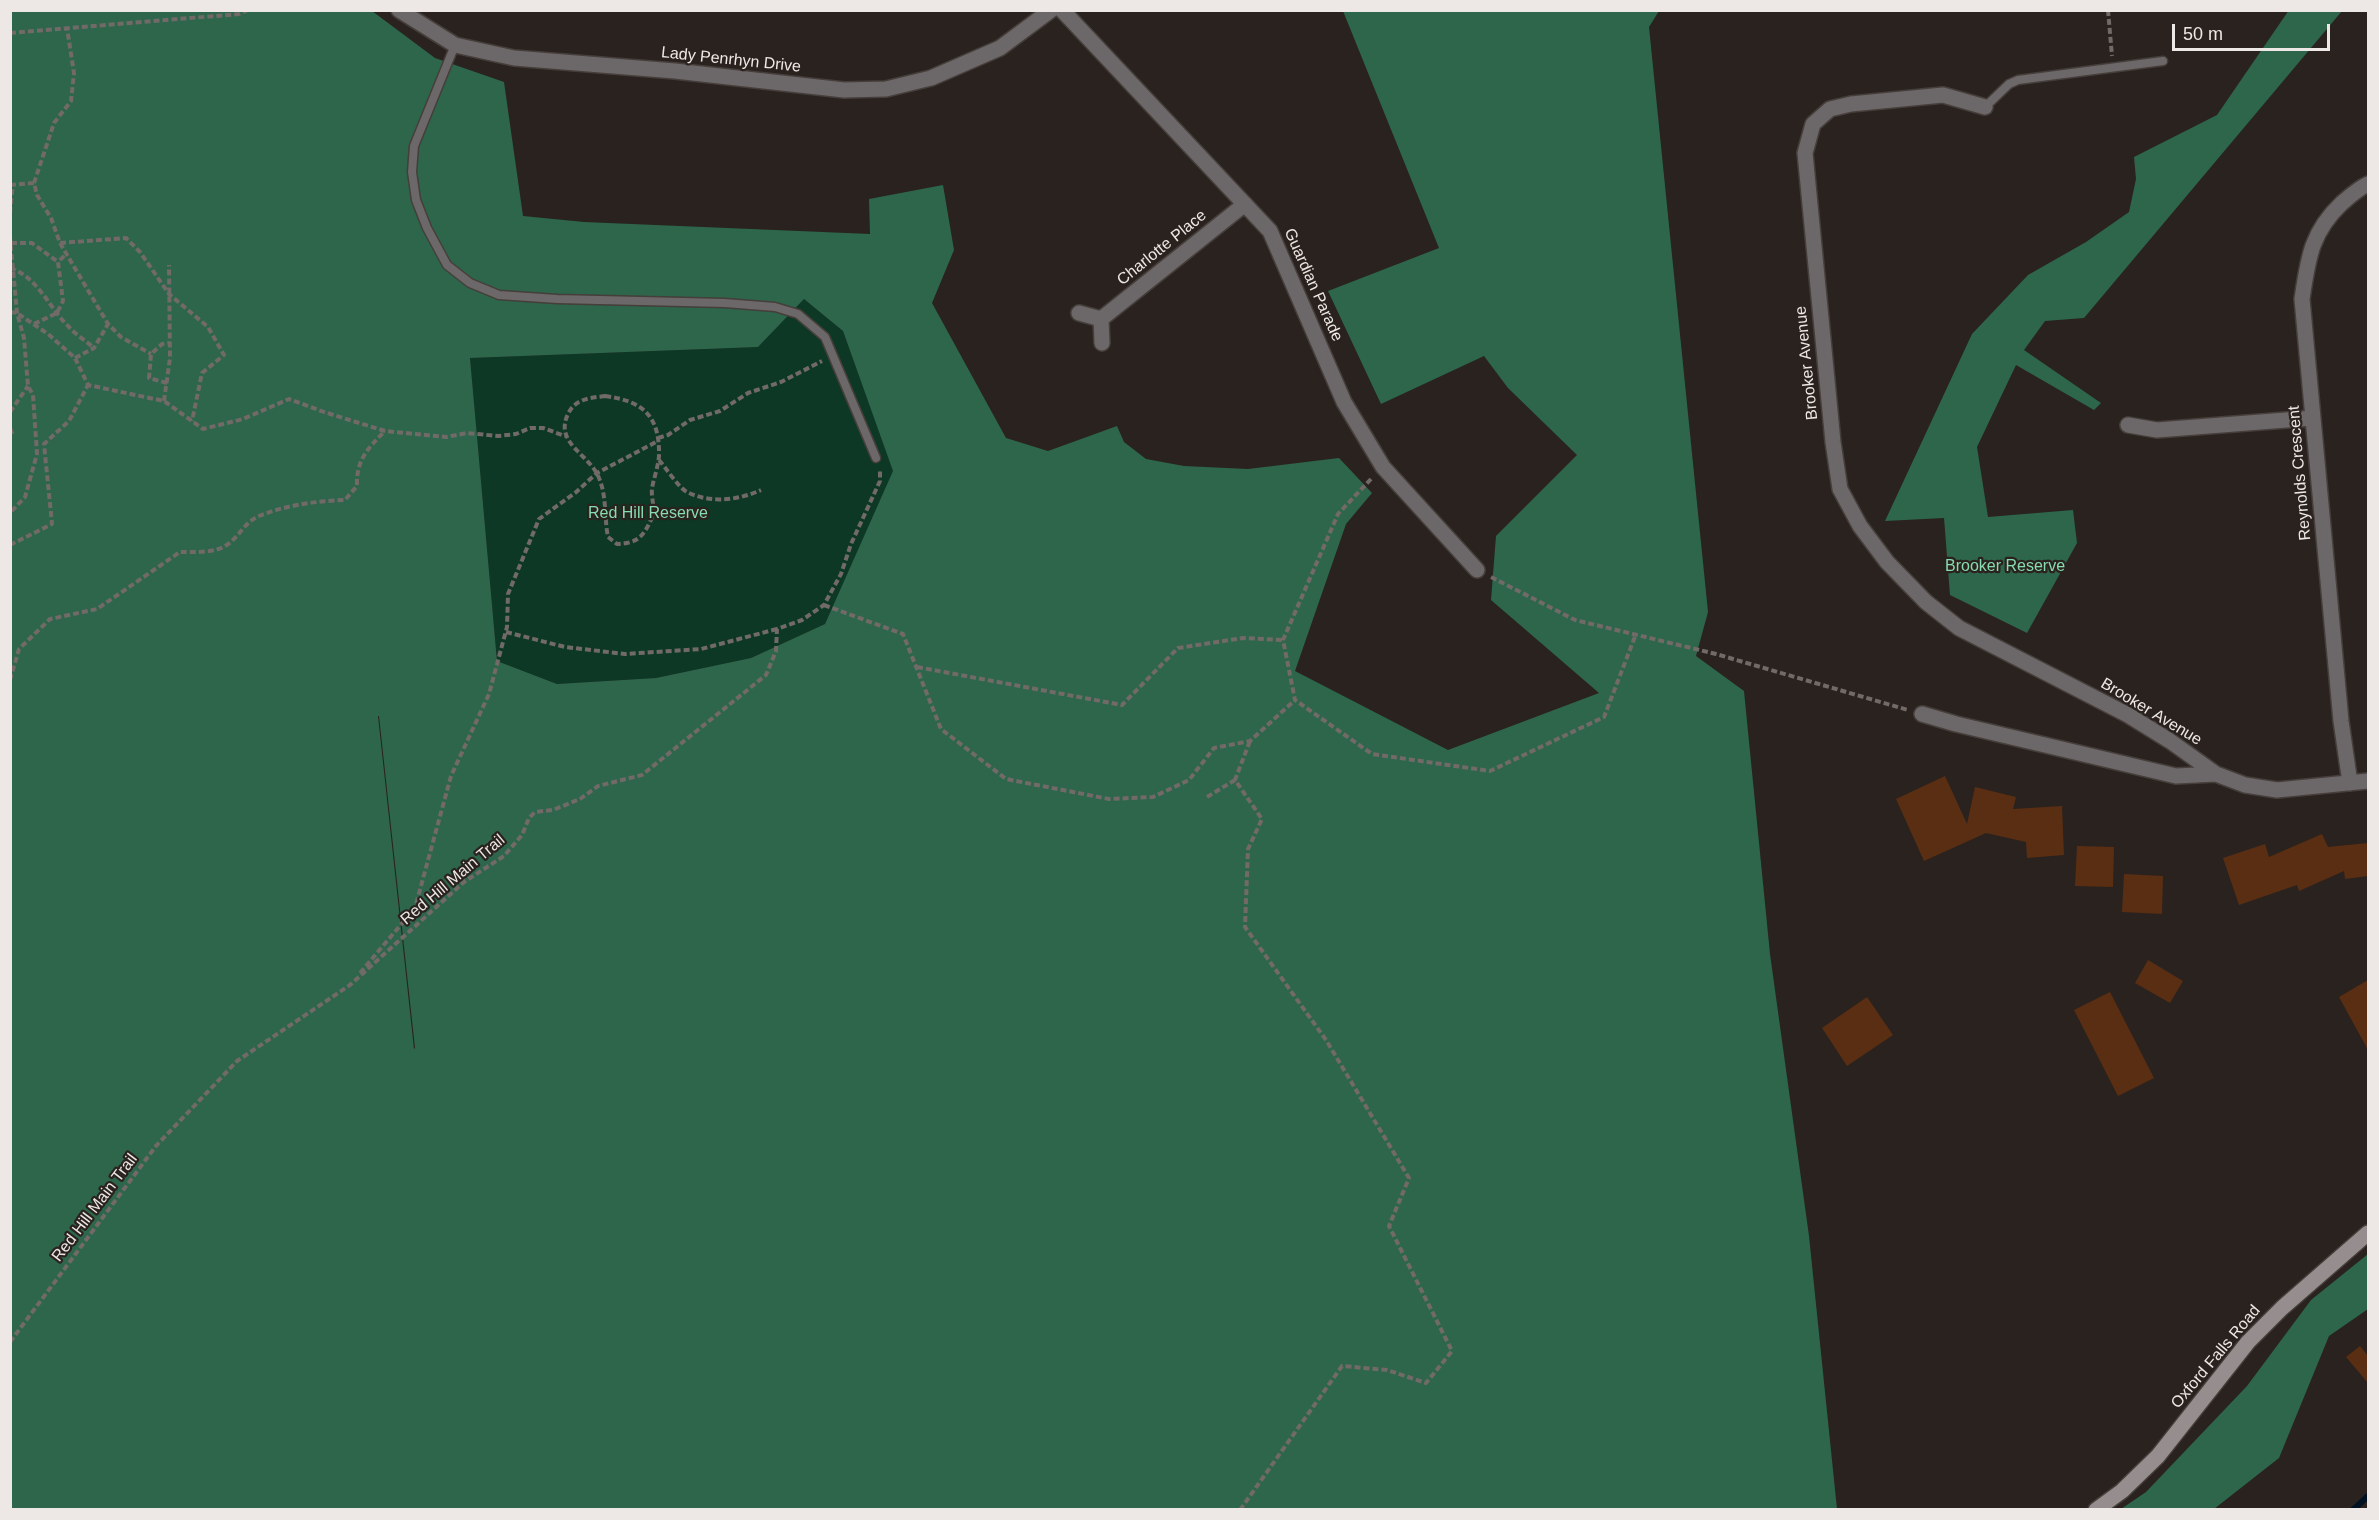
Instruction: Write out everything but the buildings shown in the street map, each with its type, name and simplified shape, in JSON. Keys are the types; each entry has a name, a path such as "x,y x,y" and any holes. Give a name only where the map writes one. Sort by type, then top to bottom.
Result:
{"street":[{"name":"Lady Penrhyn Drive","path":"399,10 455,45 514,58 675,71 844,90 886,89 931,78 1000,48 1051,10"},
{"name":"Guardian Parade","path":"1062,10 1270,231 1344,402 1383,467 1477,570"},
{"name":"Brooker Avenue","path":"1984,107 1942,94 1851,104 1830,109 1813,124 1805,153 1833,442 1840,489 1860,526 1887,562 1926,602 1959,628 2128,715 2216,774 2245,785 2277,790 2368,781"},
{"name":"Reynolds Crescent","path":"2350,783 2341,721 2302,299 2309,255 2317,233 2330,214 2368,184"},
{"name":"Charlotte Place","path":"1101,319 1245,204"},
{"path":"1079,313 1101,319 1102,343"},
{"path":"2128,425 2157,430 2312,418"},
{"name":"Brooker Avenue","path":"1922,714 2176,776 2216,774"},
{"name":"Oxford Falls Road","path":"2096,1509 2122,1491 2157,1456 2248,1342 2282,1308 2368,1233"}],"lane":[{"path":"455,45 414,146 412,172 416,200 427,228 447,264 470,283 499,295 557,299 725,303 775,308 798,314 825,337 876,458"},
{"name":"Brooker Avenue","path":"1984,107 2009,84 2018,80 2163,61"}],"path":[{"path":"10,33 239,14 248,10"},
{"path":"2108,10 2112,69"},
{"path":"67,28 74,73 71,101 54,123 34,183 37,195 51,218 66,254 108,324 122,337 151,354"},
{"path":"10,213 12,184 34,183"},
{"path":"10,236 17,313 24,338 28,386 33,395 37,454 25,497 10,513"},
{"path":"60,243 126,238 140,252 169,294 208,327 224,355 202,373 192,421"},
{"path":"11,243 32,243 58,262 63,301 57,313 33,324"},
{"path":"58,262 66,254"},
{"path":"164,401 170,343 169,265"},
{"path":"12,268 25,276 68,326 94,348"},
{"path":"10,312 17,313 33,324 75,358 88,385"},
{"path":"75,358 94,348 108,324"},
{"path":"167,383 149,378 151,354 162,344 170,343"},
{"path":"350,986 415,908 451,776 489,694 506,632 508,594 539,519 575,493 597,473 668,435 690,420 720,411 748,393 781,382 834,357"},
{"path":"88,385 164,401 203,429 243,419 289,399 385,431 446,437 467,433 498,436 516,434 530,428 543,428 565,436 573,448 593,466 606,503 604,520 608,537 617,544 633,543 644,534 654,513 652,491 659,459 658,439 650,418 638,404 625,399 605,396 584,399 573,406 566,418 565,436"},
{"path":"44,444 69,421 88,385"},
{"path":"10,412 28,386"},
{"path":"10,428 12,433 10,438"},
{"path":"10,680 19,649 50,619 97,609 180,552 196,552 224,547 245,525 259,516 320,501 345,501 357,486 357,472 366,450 385,431"},
{"path":"36,440 44,444"},
{"path":"10,545 52,524 44,444"},
{"path":"506,632 565,647 625,654 701,649 802,620 824,605 841,574 851,544 880,481 881,472 876,458"},
{"path":"659,459 686,492 717,500 743,498 761,490"},
{"path":"1383,467 1338,514 1283,640 1295,700 1372,754 1490,771 1604,717 1636,634"},
{"path":"1477,570 1575,620 1716,654 1922,714"},
{"path":"824,605 903,634 942,729 1006,779 1109,799 1153,797 1190,780 1214,748 1250,741"},
{"name":"Red Hill Main Trail","path":"10,1342 164,1137 237,1061 350,986 464,882 504,856 522,835 529,818 535,812 553,810 580,799 598,786 642,775 766,675 776,651 777,629"},
{"path":"917,667 1122,705 1178,648 1243,638 1283,640"},
{"path":"1207,797 1235,780 1250,741 1295,700"},
{"path":"1235,780 1262,819 1248,849 1245,927 1326,1040 1409,1178 1389,1226 1452,1351 1426,1383 1387,1370 1342,1366 1240,1509"}],"green space":[{"name":"Brooker Reserve","path":"2289,10 2342,11 2084,318 2045,321 2024,350 2101,403 2094,410 2016,365 1977,447 1988,517 2073,510 2077,543 2027,633 1950,595 1944,518 1885,521 1972,334 2028,275 2086,242 2129,212 2136,179 2134,157 2217,115"},
{"path":"10,11 372,11 435,58 504,82 523,216 584,222 870,234 869,199 943,185 954,250 932,303 1006,438 1048,451 1117,426 1124,442 1146,459 1184,466 1248,469 1339,458 1372,493 1346,524 1295,671 1448,750 1599,693 1491,600 1496,536 1577,455 1508,388 1484,356 1381,404 1328,291 1439,248 1343,11 1659,11 1649,27 1708,612 1696,656 1744,691 1770,954 1809,1236 1837,1509 11,1509","holes":["804,299 843,331 893,471 825,624 751,658 656,678 557,684 497,661 470,358 758,347","378,716 415,1048 414,1049"]},
{"name":"Red Hill Reserve","path":"804,299 843,331 894,472 825,624 751,658 656,678 557,684 497,661 470,358 758,347"},
{"path":"2368,1254 2368,1309 2329,1336 2279,1458 2214,1509 2121,1509 2146,1492 2247,1386 2311,1300"}],"waterway":[{"path":"2353,1510 2368,1496"}]}
